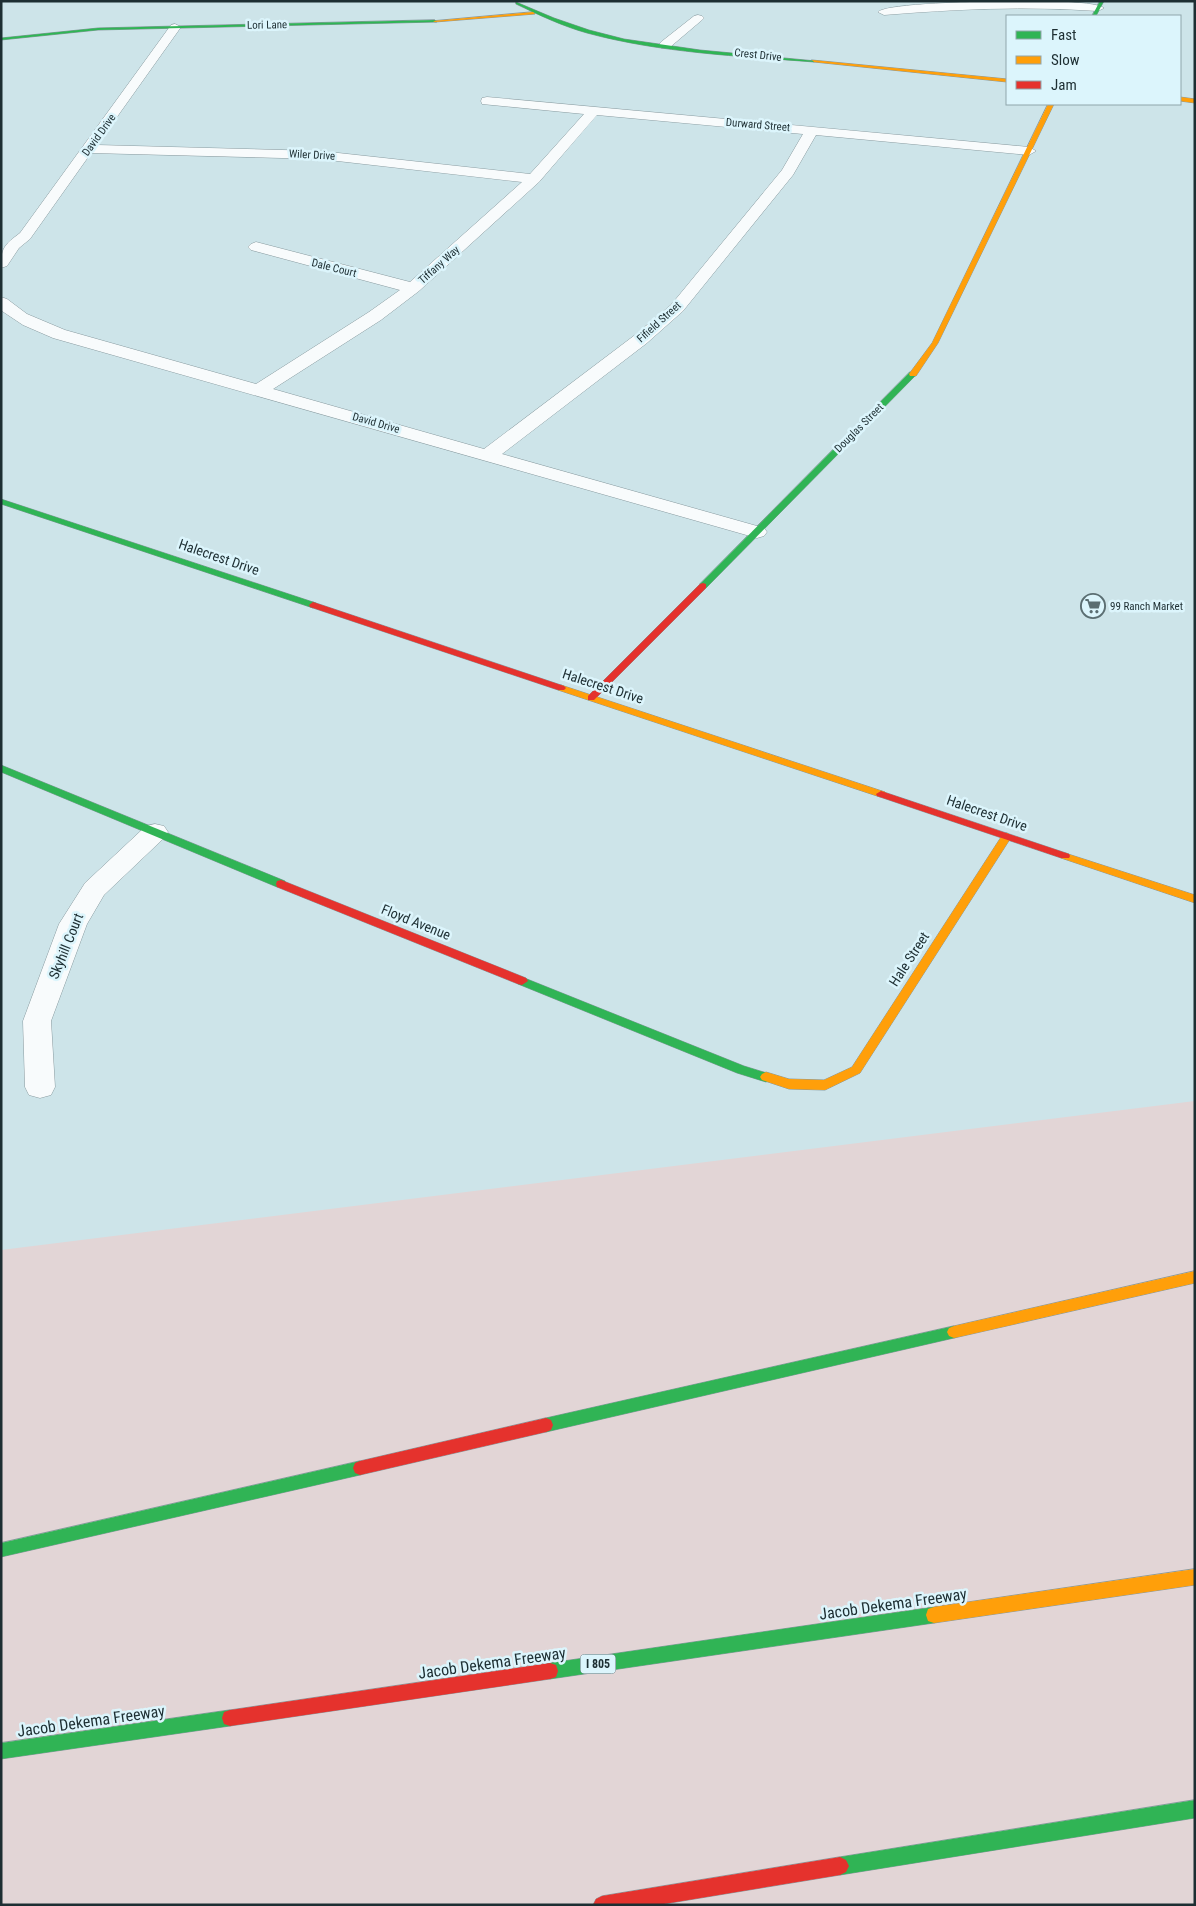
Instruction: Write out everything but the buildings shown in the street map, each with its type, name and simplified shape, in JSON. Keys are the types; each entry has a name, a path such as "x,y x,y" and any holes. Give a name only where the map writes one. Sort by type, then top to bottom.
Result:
{"main road":[{"name":"Crest Drive","path":"515,1 533,12 569,27 622,39 1006,81"},
{"name":"Lori Lane","path":"1,40 73,30 460,20 533,12"},
{"path":"1181,99 1195,101"},
{"name":"Douglas Street","path":"591,698 916,371 935,344 1051,105"},
{"name":"Halecrest Drive","path":"1,501 1195,899"},
{"name":"Floyd Avenue","path":"1,768 741,1070 789,1084 825,1086"},
{"name":"Hale Street","path":"825,1086 856,1070 1007,836"},
{"path":"1,1550 1195,1277"},
{"name":"Jacob Dekema Freeway","path":"1,1751 1195,1577"},
{"path":"602,1905 1195,1809"}],"street":[{"path":"884,12 931,7 1038,4 1098,9"},
{"path":"665,45 698,18"},
{"name":"David Drive","path":"1,263 13,245 25,236 176,27"},
{"name":"Durward Street","path":"487,101 1029,151"},
{"name":"Tiffany Way","path":"259,390 375,316 413,288 534,179 594,110"},
{"name":"Fifield Street","path":"488,455 641,339 677,308 788,172 812,130"},
{"name":"Wiler Drive","path":"88,149 320,155 534,179"},
{"name":"Dale Court","path":"256,247 413,288"},
{"name":"David Drive","path":"1,302 11,312 26,321 59,334 757,532"},
{"name":"Skyhill Court","path":"40,1087 37,1020 72,924 94,889 155,832"}],"shaded area":[{"path":"1195,1101 1195,1905 1,1905 1,1250"}],"traffic: fast":[{"path":"1095,15 1102,1"},
{"path":"518,3 552,19 624,40 662,47 814,61"},
{"path":"1,39 98,29 435,21"},
{"path":"703,586 913,374"},
{"path":"1,501 313,605"},
{"path":"1,768 281,884"},
{"path":"522,981 741,1070 766,1077"},
{"path":"546,1425 954,1332"},
{"path":"1,1550 360,1468"},
{"path":"550,1671 934,1615"},
{"path":"1,1751 230,1718"},
{"path":"840,1866 1195,1809"}],"traffic: slow":[{"path":"435,21 533,13"},
{"path":"814,61 1006,81"},
{"path":"1181,99 1195,101"},
{"path":"913,374 935,343 1051,105"},
{"path":"561,688 881,794"},
{"path":"766,1077 789,1084 825,1085 856,1070 1007,836"},
{"path":"1065,856 1195,899"},
{"path":"954,1332 1195,1277"},
{"path":"934,1615 1195,1577"}],"traffic: jam":[{"path":"591,698 703,586"},
{"path":"313,605 561,688"},
{"path":"881,794 1065,856"},
{"path":"281,884 522,981"},
{"path":"360,1468 546,1425"},
{"path":"230,1718 550,1671"},
{"path":"602,1905 840,1866"}],"place":[{"name":"99 Ranch Market","path":"1093,606"}]}
